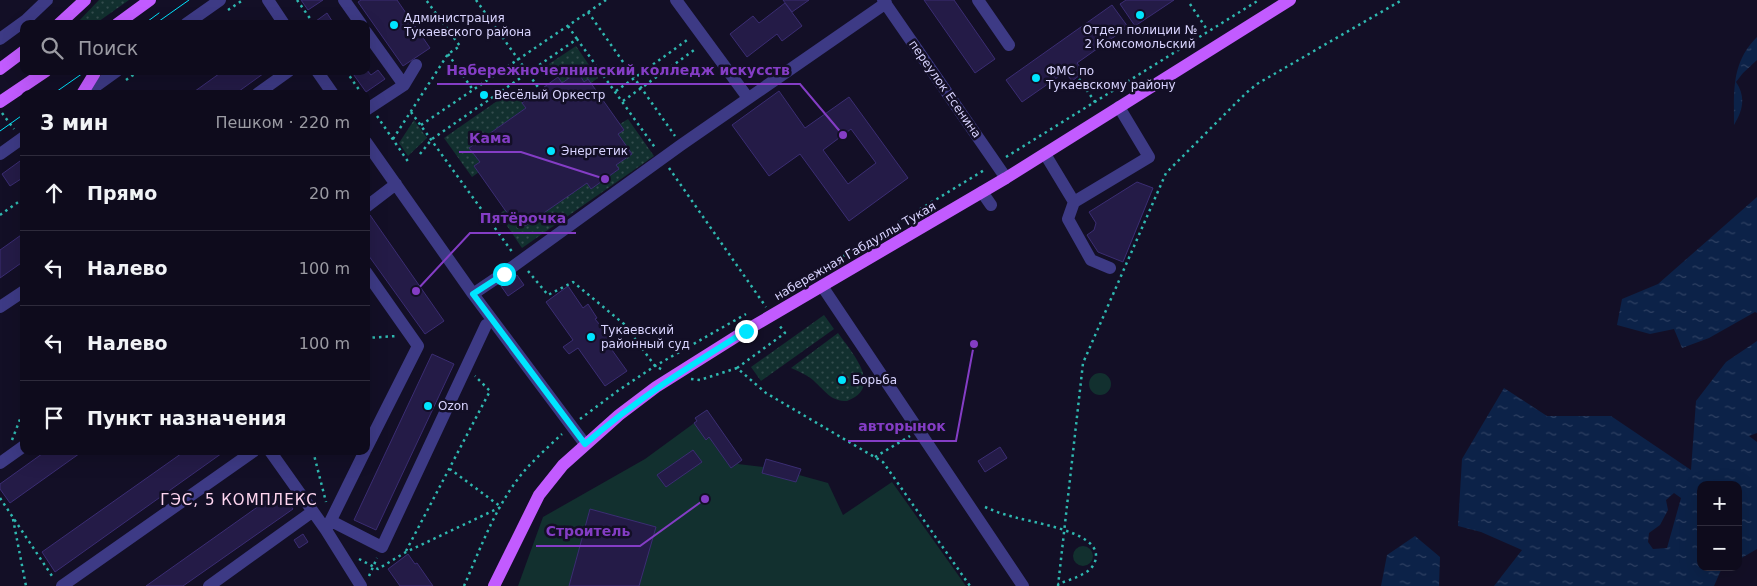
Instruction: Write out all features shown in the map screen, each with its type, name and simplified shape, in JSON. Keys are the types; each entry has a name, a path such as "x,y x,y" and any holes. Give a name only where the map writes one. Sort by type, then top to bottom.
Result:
{"main road":[{"path":"63,20 85,0"},
{"path":"130,18 150,0"},
{"name":"набережная Габдуллы Тукая","path":"494,586 539,495 563,465 619,415 665,382 772,315 1006,178 1287,1"},
{"path":"0,69 20,54"},
{"path":"0,102 40,75"},
{"path":"85,90 94,75"}],"street":[{"path":"192,20 220,0"},
{"path":"268,0 281,20"},
{"path":"344,0 357,20"},
{"path":"676,0 748,98"},
{"path":"978,0 1010,45"},
{"path":"26,20 42,2"},
{"path":"473,294 885,2"},
{"name":"переулок Есенина","path":"885,2 1006,178"},
{"path":"0,39 20,24"},
{"path":"370,38 404,85"},
{"path":"370,107 404,85 416,64"},
{"path":"89,90 112,75"},
{"path":"263,90 283,75"},
{"path":"320,75 330,90"},
{"path":"1110,268 1092,260 1068,219 1074,202 1150,157 1119,107"},
{"path":"0,154 20,139"},
{"path":"370,148 473,294 585,444"},
{"path":"1045,154 1074,202"},
{"path":"370,204 396,184"},
{"path":"982,192 991,205"},
{"path":"370,278 418,346 370,442"},
{"path":"822,286 1023,586"},
{"path":"0,307 20,294"},
{"path":"273,455 312,512 328,525 382,547 486,325"},
{"path":"1,459 20,448"},
{"path":"61,586 248,455"},
{"path":"328,525 363,455"},
{"path":"209,586 312,512"},
{"path":"328,525 364,583"}],"path":[{"path":"297,0 311,20"},
{"path":"393,139 448,54 460,46 426,0"},
{"path":"476,0 540,90"},
{"path":"421,125 606,0"},
{"path":"983,506 1006,515 1063,529 1090,542 1096,550 1096,559 1092,567 1084,574 1058,585 1063,529 1083,363 1166,173 1257,84 1402,0"},
{"path":"1190,4 1208,31"},
{"path":"588,12 681,145"},
{"path":"568,26 616,91 785,333 737,368"},
{"path":"616,91 634,77 703,36"},
{"path":"623,101 703,36"},
{"path":"420,154 432,139 577,39"},
{"path":"448,54 473,90"},
{"path":"349,75 359,90"},
{"path":"1079,79 1095,102"},
{"path":"0,110 20,135"},
{"path":"370,110 409,163"},
{"path":"411,112 520,261"},
{"path":"0,215 20,201"},
{"path":"370,338 410,335"},
{"path":"406,552 490,391 466,367"},
{"path":"1,459 20,418"},
{"path":"314,455 328,525"},
{"path":"883,462 970,586"},
{"path":"378,569 406,552 501,507 450,469"},
{"path":"0,498 61,586"},
{"path":"13,517 26,586"},
{"path":"364,583 382,547"}],"green space":[{"path":"99,0 129,0 101,20 80,20"},
{"path":"576,46 598,78 591,83 588,79 584,82 577,72 562,83 549,64"},
{"path":"513,90 526,108 470,147 480,162 474,166 479,172 472,177 444,138"},
{"path":"628,119 654,156 522,248 499,214 505,210 510,216 516,213 525,226 587,183 591,189 618,170 616,165 618,134 624,130 620,124"},
{"path":"414,120 427,138 408,156 399,143"},
{"path":"824,315 834,329 761,381 751,367"},
{"path":"838,333 857,360 862,369 864,379 863,387 858,395 847,401 833,398 811,378 791,368"},
{"path":"1100,373 1108,376 1111,384 1108,392 1100,395 1092,392 1089,384 1092,376"},
{"path":"707,410 742,460 738,464 763,467 766,459 801,469 799,475 828,483 843,515 892,482 966,586 518,586 543,517 645,459 697,421 695,418"},
{"path":"1079,546 1087,546 1093,552 1093,560 1087,566 1079,566 1073,560 1073,552"}],"water":[{"path":"1757,37 1757,60 1736,82 1741,93 1742,104 1740,114 1734,125 1734,89 1738,67 1742,57"},
{"path":"1757,197 1757,313 1755,312 1709,338 1682,348 1674,329 1650,334 1617,325 1622,299 1658,284"},
{"path":"1757,341 1757,433 1749,436 1757,442 1757,549 1742,558 1742,481 1697,481 1697,571 1721,571 1714,586 1494,586 1522,550 1481,532 1458,526 1462,459 1504,388 1547,416 1611,416 1691,470 1696,401 1726,362","holes":["1674,493 1681,498 1667,548 1653,549 1648,542 1649,533 1660,525 1668,510 1666,500"]},
{"path":"1415,536 1440,557 1439,586 1381,586 1387,555"}],"building":[{"path":"301,0 323,0 308,10"},
{"name":"Администрация Тукаевского района","path":"361,0 397,0 430,48 403,66 358,2"},
{"path":"783,0 809,0 792,12"},
{"path":"924,0 954,0 995,59 975,73"},
{"name":"Отдел полиции № 2 Комсомольский","path":"1126,0 1174,0 1135,26 1120,4"},
{"path":"785,3 802,26 782,41 777,34 747,57 730,34 753,16 759,23"},
{"path":"1112,5 1128,27 1077,63 1084,72 1072,81 1065,72 1022,102 1006,80"},
{"path":"327,13 331,20 317,20"},
{"path":"378,70 385,79 369,90 365,90 354,75 371,75"},
{"name":"Энергетик","path":"578,72 584,82 588,79 624,130 618,134 632,154 616,165 619,169 591,189 587,183 525,226 516,213 510,216 505,210 474,166 480,162 469,148 526,108 522,103 558,77 562,83"},
{"path":"217,75 261,75 241,90 197,90"},
{"path":"779,91 805,128 849,97 908,178 849,221 800,154 769,176 732,125","holes":["851,129 876,163 848,184 823,150"]},
{"path":"20,161 20,180 10,186 2,174"},
{"path":"1137,182 1153,188 1123,262 1098,252 1087,235 1094,230 1096,223 1089,212"},
{"path":"370,215 444,321 425,334 370,258"},
{"path":"20,236 20,264 0,278 0,250"},
{"path":"517,275 524,285 508,296 501,286"},
{"name":"Тукаевский районный суд","path":"568,286 583,308 588,304 597,318 595,319 617,346 612,350 627,371 605,386 578,348 569,354 563,347 573,340 546,302"},
{"path":"432,354 454,364 376,530 354,520"},
{"path":"707,410 742,460 731,468 709,437 706,440 694,423 697,421 695,418"},
{"path":"1000,447 1007,458 985,472 978,461"},
{"path":"693,450 702,462 666,487 657,475"},
{"path":"40,455 77,455 10,503 0,489 0,484"},
{"path":"179,455 219,455 55,572 42,552"},
{"path":"766,459 801,469 796,482 762,473"},
{"path":"280,491 293,509 183,586 146,586"},
{"path":"590,509 656,527 639,586 569,586"},
{"path":"303,534 308,542 299,548 294,540"},
{"path":"408,554 415,564 417,563 433,586 400,586 388,569"}],"tram line":[{"path":"161,20 189,0"},
{"path":"149,20 159,13"},
{"path":"59,90 80,75"},
{"path":"0,131 20,117"}],"place":[{"name":"Отдел полиции № 2 Комсомольский","path":"1140,15"},
{"name":"Администрация Тукаевского района","path":"394,25"},
{"name":"ФМС по Тукаевскому району","path":"1036,78"},
{"name":"Весёлый Оркестр","path":"484,95"},
{"name":"Набережночелнинский колледж искусств","path":"843,135"},
{"name":"Энергетик","path":"551,151"},
{"name":"Кама","path":"605,179"},
{"name":"Пятёрочка","path":"416,291"},
{"name":"Тукаевский районный суд","path":"591,337"},
{"name":"авторынок","path":"974,344"},
{"name":"Борьба","path":"842,380"},
{"name":"Ozon","path":"428,406"},
{"name":"Строитель","path":"705,499"}],"district":[{"name":"ГЭС, 5 КОМПЛЕКС","path":"239,500"}],"route":[{"path":"504,274 473,294 585,444 656,387 746,331"}]}
